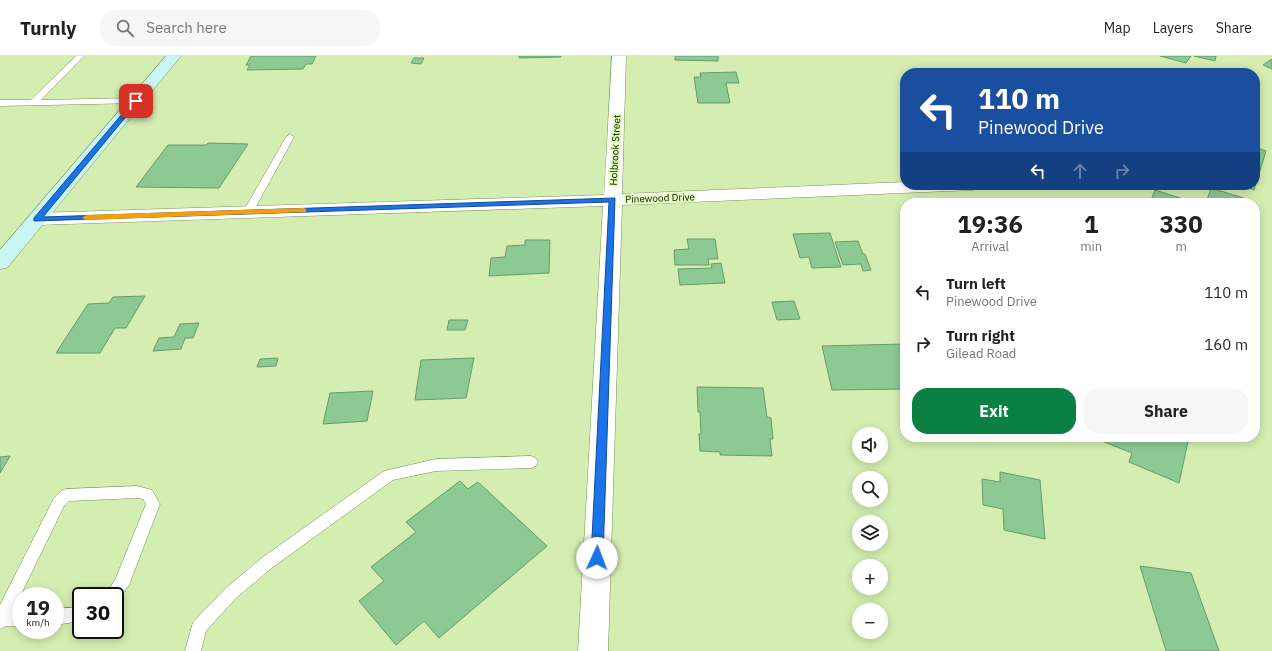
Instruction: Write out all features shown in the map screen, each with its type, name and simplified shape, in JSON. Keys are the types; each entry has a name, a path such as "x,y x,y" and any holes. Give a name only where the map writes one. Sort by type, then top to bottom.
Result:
{"main road":[{"path":"0,263 174,56"}],"street":[{"name":"Holbrook Street","path":"593,651 619,56"},
{"name":"Pinewood Drive","path":"37,219 613,200 900,188"}],"lane":[{"path":"34,102 80,56"},
{"path":"0,102 136,101"},
{"path":"248,212 290,137"},
{"path":"193,651 199,627 231,593 268,562 389,475 436,465 531,462"},
{"path":"0,620 59,502 66,495 137,492 147,494 153,504 119,587"},
{"path":"0,620 12,619"}],"building":[{"path":"251,56 316,56 312,64 306,64 303,69 247,70 250,65 246,65"},
{"path":"519,56 561,56 561,57 519,58"},
{"path":"675,56 718,56 718,61 675,60"},
{"path":"1160,56 1191,56 1186,63"},
{"path":"1194,56 1216,56 1215,61"},
{"path":"414,58 424,58 421,64 411,63"},
{"path":"1272,59 1272,69 1263,65"},
{"path":"736,72 739,83 726,83 730,103 698,103 694,77 701,77 700,73"},
{"path":"208,143 248,144 219,188 136,187 168,145 206,145"},
{"path":"1260,149 1266,151 1260,170"},
{"path":"1155,190 1180,198 1152,198"},
{"path":"1210,190 1218,190 1244,198 1208,198"},
{"path":"830,233 841,267 812,268 809,257 800,258 793,234"},
{"path":"687,239 715,239 718,259 708,259 709,265 675,265 674,250 689,249"},
{"path":"525,240 550,240 549,273 489,276 491,258 505,257 507,246 525,245"},
{"path":"858,241 871,270 863,271 861,264 843,265 835,242"},
{"path":"721,263 725,283 680,285 678,269 712,268 711,264"},
{"path":"145,296 126,328 115,328 100,353 56,353 88,304 109,303 113,297"},
{"path":"794,301 800,319 777,320 772,302"},
{"path":"449,320 468,320 465,330 447,330"},
{"path":"199,323 193,338 185,338 181,349 153,351 159,338 174,337 180,324"},
{"path":"900,344 900,389 832,390 822,346"},
{"path":"278,358 276,366 257,367 260,359"},
{"path":"474,358 466,398 415,400 421,360"},
{"path":"697,387 763,388 767,417 771,418 773,439 770,439 772,456 720,455 720,452 700,451 700,412 698,412"},
{"path":"373,391 367,421 323,424 330,393"},
{"path":"1104,442 1188,442 1179,483 1129,462 1132,453"},
{"path":"10,456 0,473 0,457"},
{"path":"1000,472 1040,480 1045,539 1004,530 1003,509 983,505 982,479 1000,482"},
{"path":"460,481 468,489 478,482 547,546 439,638 424,621 396,645 359,601 384,581 371,567 416,532 406,522"},
{"path":"1140,566 1191,573 1219,651 1166,651"}],"slow traffic":[{"path":"86,218 304,210"}],"route":[{"path":"136,101 37,219 613,200 597,558"}]}
